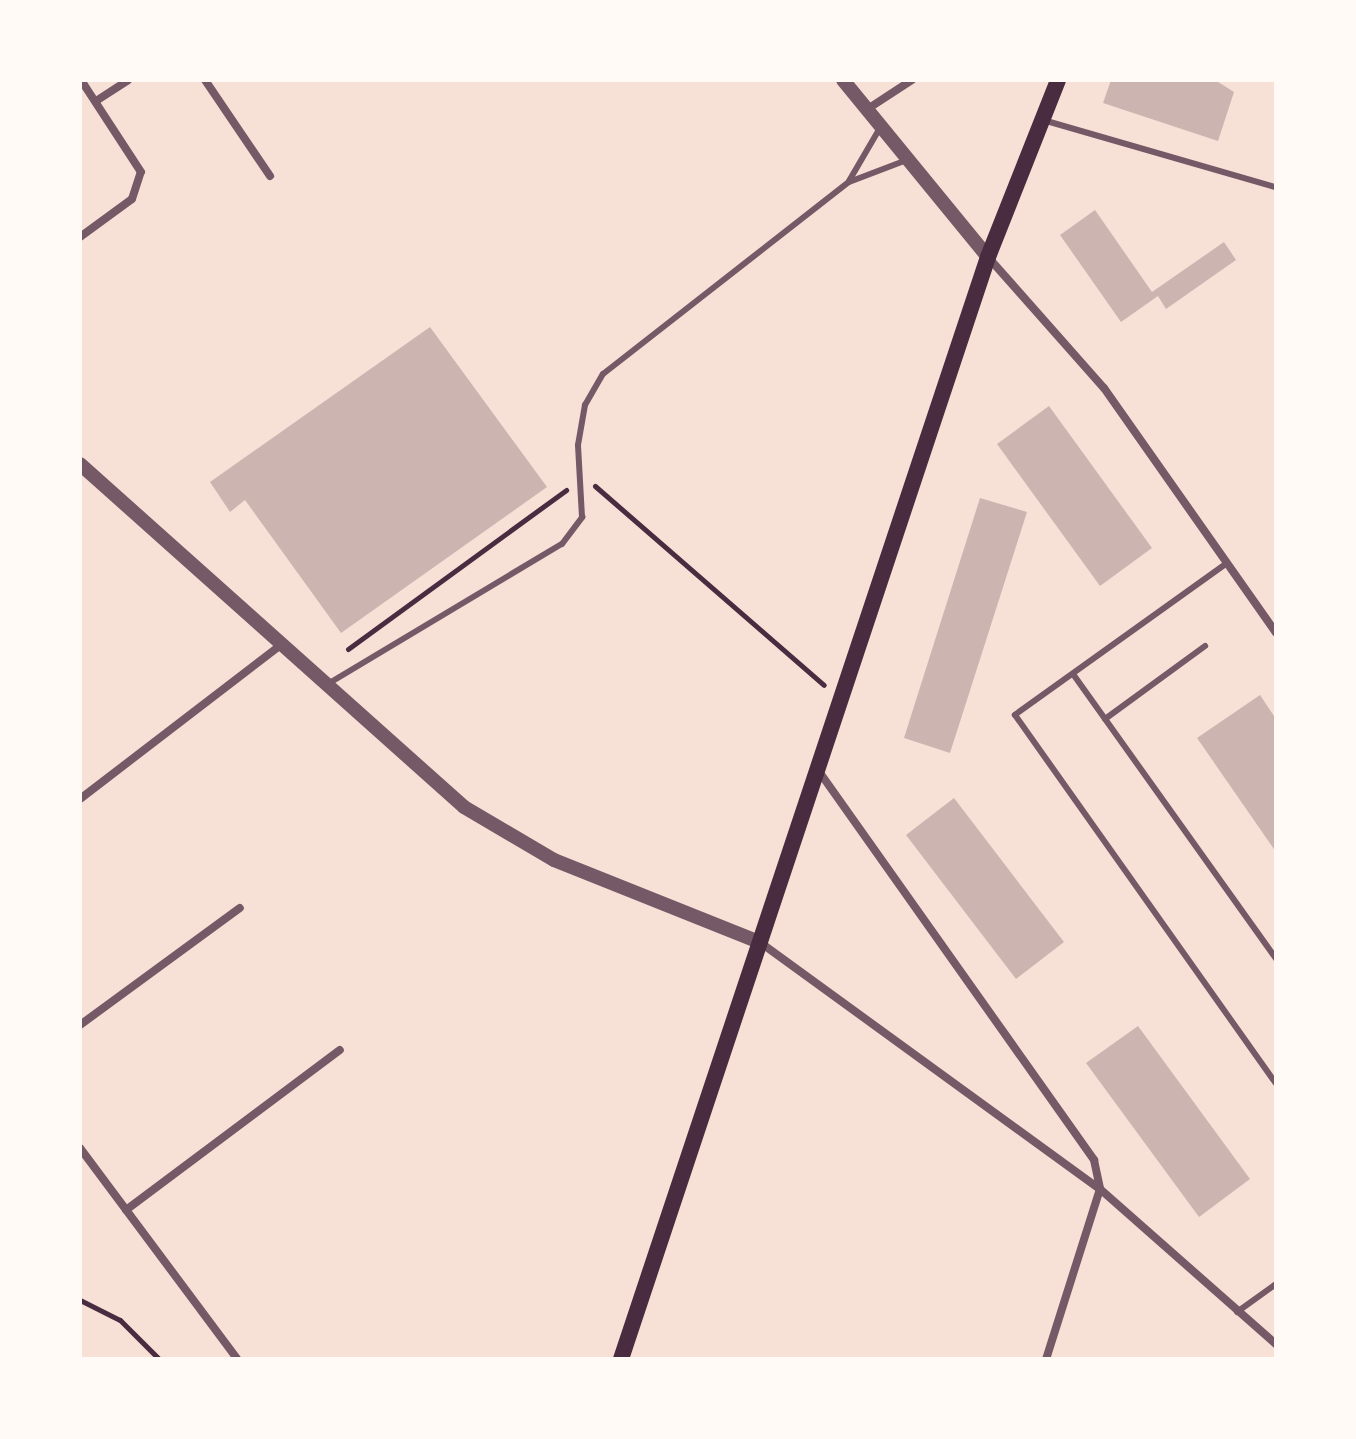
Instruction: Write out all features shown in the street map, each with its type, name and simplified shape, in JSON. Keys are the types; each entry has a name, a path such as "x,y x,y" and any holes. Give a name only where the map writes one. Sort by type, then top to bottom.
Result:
{"main road":[{"path":"621,1359 988,257 1058,80"}],"street":[{"path":"80,237 141,185 139,161 81,80"},
{"path":"96,101 128,80"},
{"path":"205,80 270,176"},
{"path":"843,80 904,161 1104,388 1276,633"},
{"path":"866,110 912,80"},
{"path":"80,464 320,684 493,827 565,865 761,943 1100,1189 1276,1344"},
{"path":"80,799 278,647"},
{"path":"818,770 1067,1116 1094,1160 1100,1189 1046,1359"},
{"path":"80,1025 240,908"},
{"path":"126,1210 340,1050"},
{"path":"80,1148 237,1359"}],"lane":[{"path":"1043,120 1275,187"},
{"path":"849,182 880,128"},
{"path":"320,684 562,544 582,517 585,486 578,445 585,405 603,374 849,182 904,161"},
{"path":"1227,563 1015,715 1276,1083"},
{"path":"1105,719 1205,646"},
{"path":"1073,674 1276,959"},
{"path":"1237,1312 1276,1284"}],"path":[{"path":"320,684 329,662 555,497 585,486 601,486 816,683 845,690"},
{"path":"80,1300 120,1320 158,1358"},
{"path":"148,1359 158,1358"}],"building":[{"path":"1111,80 1215,80 1234,92 1218,141 1103,103"},
{"path":"1095,210 1152,292 1224,242 1236,260 1166,309 1158,296 1121,322 1060,235"},
{"path":"430,327 547,487 341,633 245,500 230,512 210,482"},
{"path":"1049,406 1152,548 1100,586 997,444"},
{"path":"980,498 1027,512 950,753 904,738"},
{"path":"1260,695 1276,719 1276,852 1197,738"},
{"path":"954,798 1064,942 1016,979 906,835"},
{"path":"1138,1026 1250,1179 1199,1217 1086,1063"}]}
